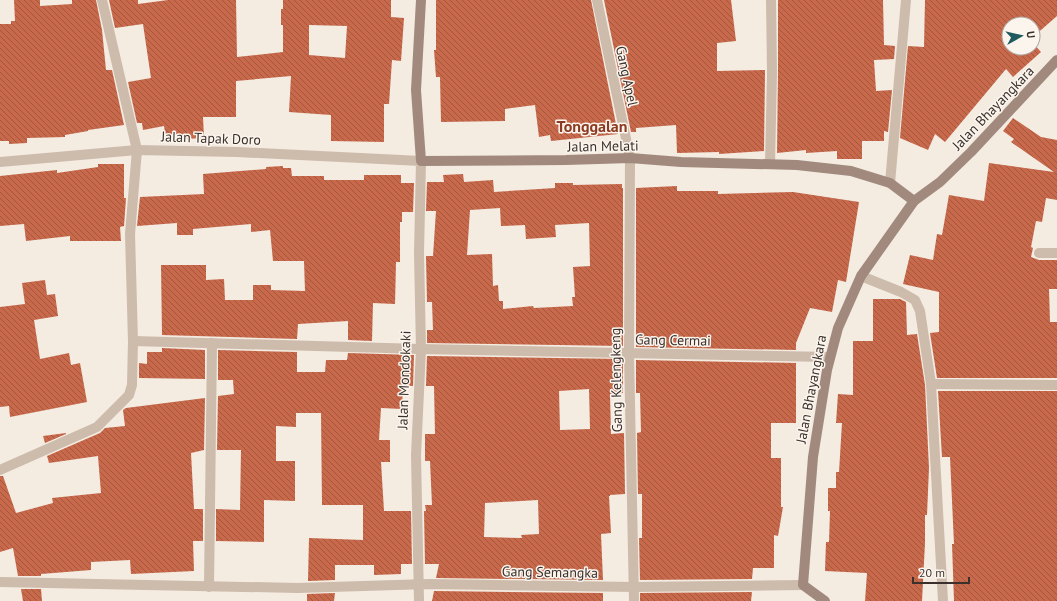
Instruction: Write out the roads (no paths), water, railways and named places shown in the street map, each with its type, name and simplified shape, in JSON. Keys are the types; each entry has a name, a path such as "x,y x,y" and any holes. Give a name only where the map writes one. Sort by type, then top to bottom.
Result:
{"street":[{"path":"0,470 97,427 129,395 132,385 133,340 130,234 137,150 102,0"},
{"path":"421,0 416,90 421,161"},
{"name":"Gang Apel","path":"597,0 630,158"},
{"path":"770,164 772,72 771,0"},
{"path":"890,183 906,0"},
{"name":"Jalan Bhayangkara","path":"803,585 813,457 830,357 838,328 861,276 914,201 940,182 1057,60"},
{"name":"Jalan Tapak Doro","path":"0,162 137,150 237,152 421,161"},
{"name":"Jalan Melati","path":"421,161 630,158 681,162 797,165 851,171 890,183 914,201"},
{"name":"Gang Kelengkeng","path":"630,158 629,354 634,601"},
{"name":"Jalan Mondokaki","path":"419,601 416,454 420,349 419,253 421,161"},
{"path":"1039,253 1057,253"},
{"path":"861,276 901,292 916,300 920,311 931,384 943,601"},
{"name":"Gang Cermai","path":"133,340 420,349 830,357"},
{"path":"209,587 212,343"},
{"path":"931,384 1057,385"},
{"name":"Gang Semangka","path":"0,582 298,588 419,584 634,587 803,585"},
{"path":"803,585 825,601"}],"district":[{"name":"Tonggalan","path":"592,126"}]}
